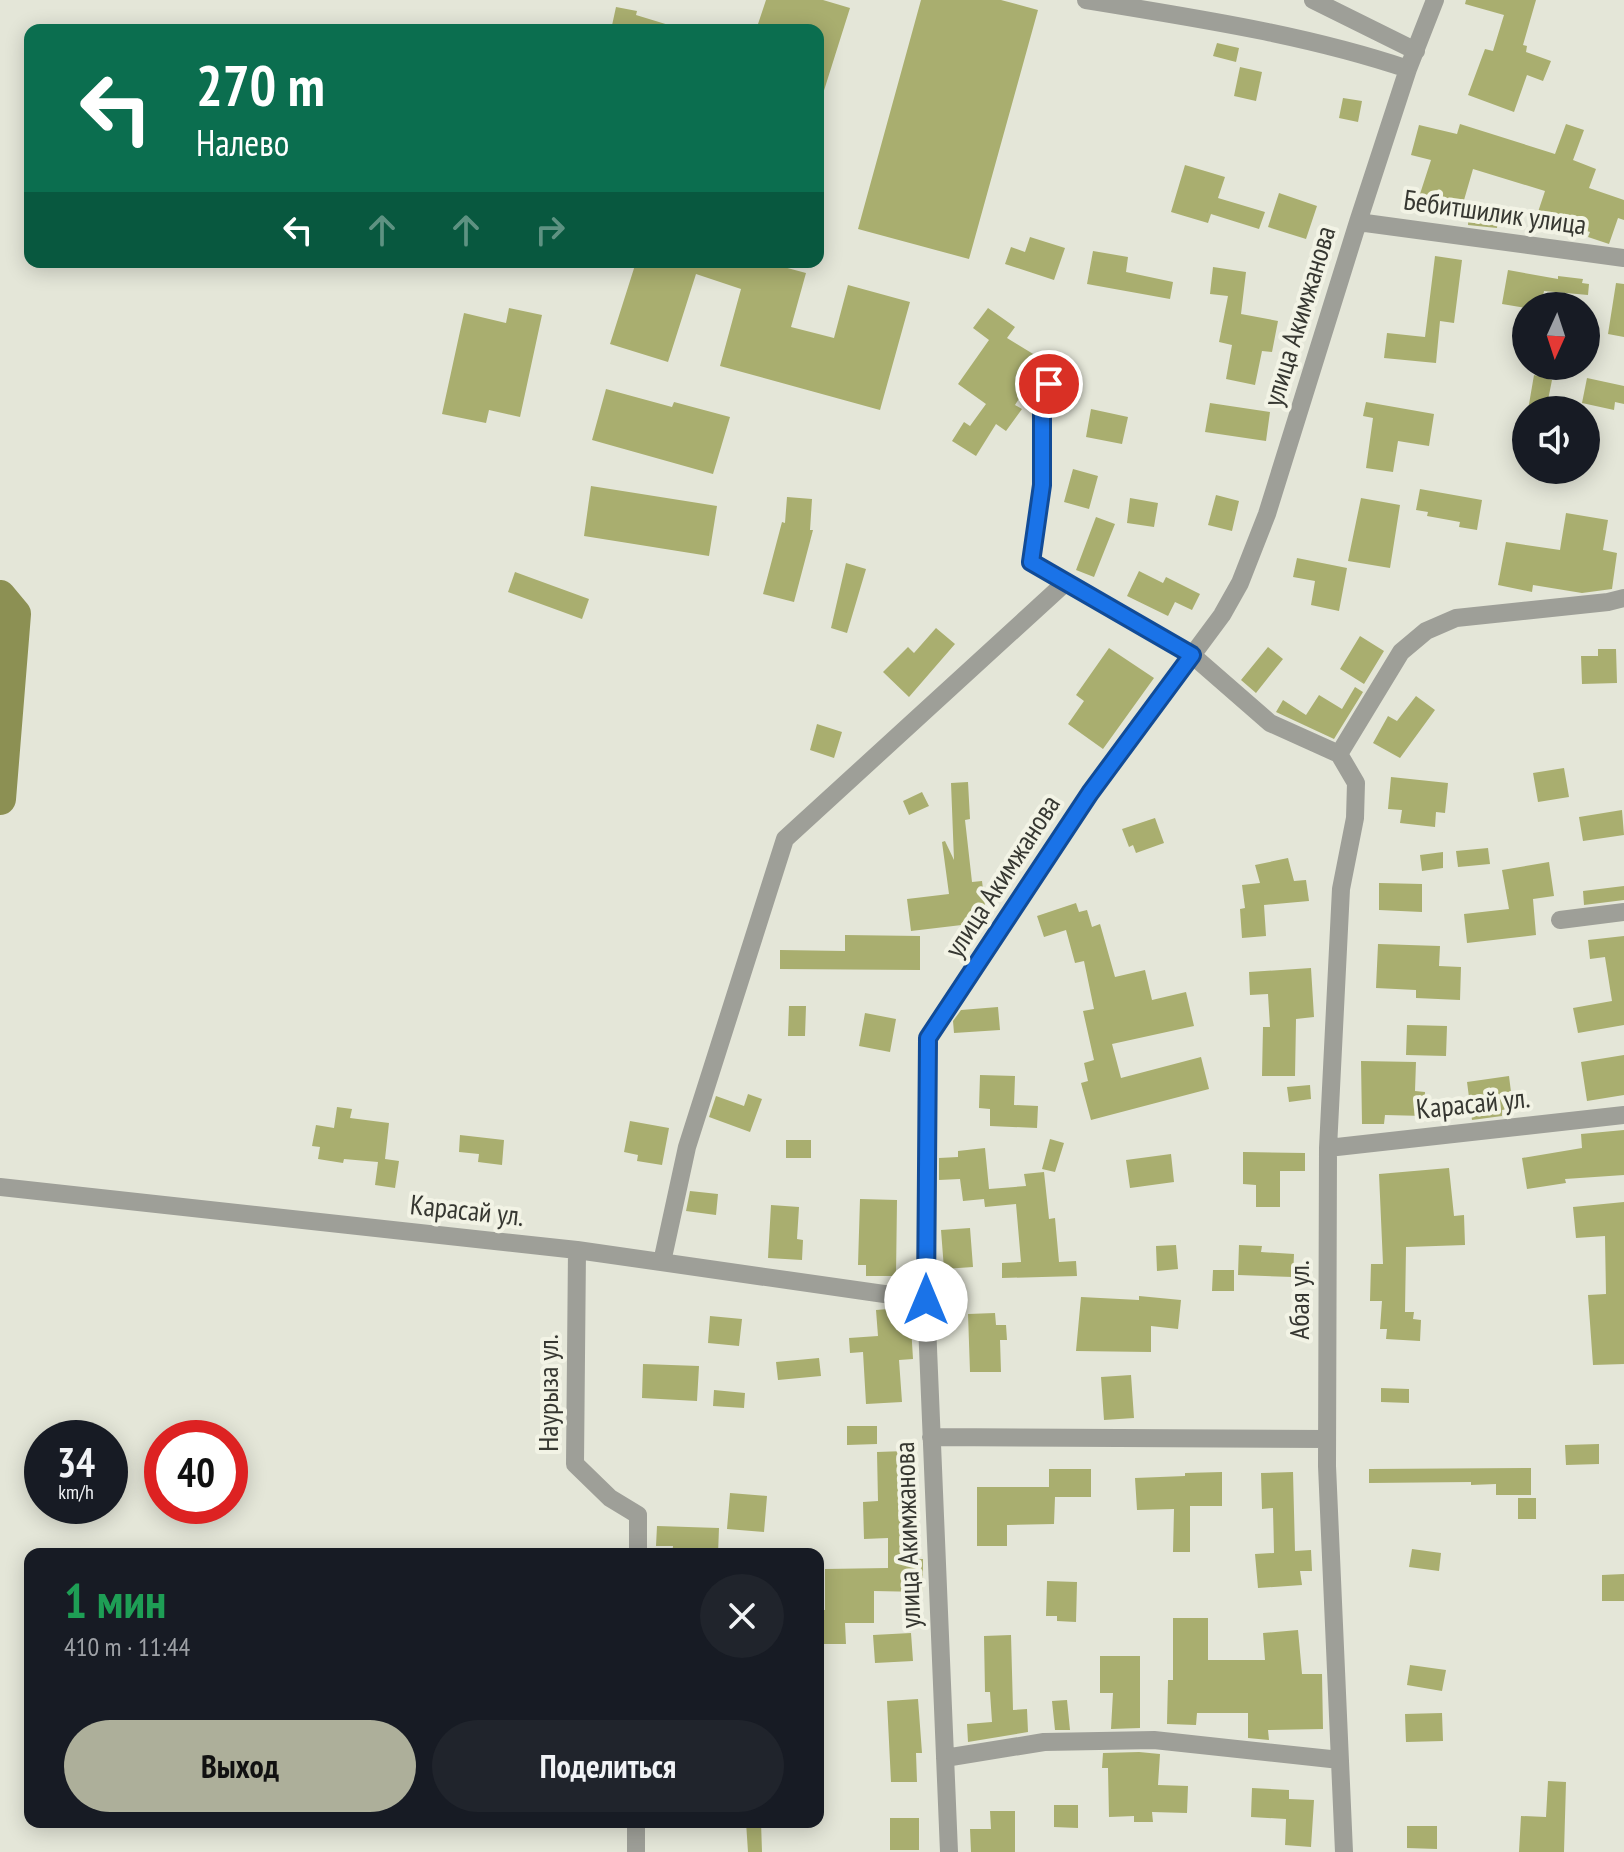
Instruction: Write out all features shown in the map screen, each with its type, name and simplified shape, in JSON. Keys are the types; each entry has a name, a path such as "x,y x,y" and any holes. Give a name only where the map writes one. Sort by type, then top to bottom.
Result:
{"street":[{"path":"1086,0 1270,32 1367,55 1408,69"},
{"path":"1313,0 1416,51"},
{"name":"улица Акимжанова","path":"949,1852 926,1300 928,1038 1090,793 1222,615 1240,583 1267,514 1408,69 1435,0"},
{"name":"Бебитшилик улица","path":"1358,222 1624,258"},
{"path":"1049,384 1042,412 1042,485 1031,562 1192,655 1270,723 1339,754 1401,652 1426,631 1456,618 1624,598"},
{"path":"662,1262 687,1147 785,839 1066,582"},
{"name":"Абая ул.","path":"1339,754 1356,783 1355,818 1341,889 1328,1148 1327,1439 1344,1852"},
{"path":"1560,920 1624,912"},
{"name":"Карасай ул.","path":"1328,1148 1624,1115"},
{"name":"Карасай ул.","path":"0,1187 577,1250 926,1300"},
{"name":"Наурыза ул.","path":"577,1250 575,1464 610,1498 638,1515 638,1548"},
{"path":"931,1437 1327,1439"},
{"path":"945,1758 1044,1742 1154,1740 1340,1760"},
{"path":"636,1828 636,1852"}],"building":[{"path":"766,0 823,0 850,8 824,90 824,24 758,24"},
{"path":"921,0 1001,0 1038,10 969,259 858,229"},
{"path":"1466,0 1536,0 1523,45 1527,46 1526,52 1551,61 1543,81 1527,75 1514,112 1468,95 1485,49 1493,51 1504,15 1465,4"},
{"path":"616,7 637,11 636,15 665,24 612,24"},
{"path":"1217,43 1239,48 1236,62 1213,56"},
{"path":"1240,67 1262,72 1256,101 1234,96"},
{"path":"1343,98 1362,101 1358,122 1339,118"},
{"path":"1460,124 1555,154 1566,124 1584,130 1573,160 1596,169 1589,188 1624,200 1624,220 1618,218 1609,244 1588,237 1590,232 1537,215 1545,191 1473,169 1462,207 1420,194 1431,160 1411,155 1419,125 1457,134"},
{"path":"1185,165 1225,177 1218,198 1265,212 1259,229 1211,214 1208,223 1171,212"},
{"path":"1279,193 1317,206 1306,239 1268,227"},
{"path":"1469,207 1499,209 1497,228 1468,225"},
{"path":"1030,237 1065,248 1054,280 1005,264 1011,247 1025,252"},
{"path":"1093,251 1128,257 1126,272 1173,282 1170,299 1087,284"},
{"path":"1435,256 1462,260 1454,323 1440,321 1436,363 1384,358 1387,333 1425,337"},
{"path":"1213,267 1246,272 1241,314 1278,321 1272,352 1262,351 1255,385 1226,379 1232,345 1219,342 1228,296 1210,294"},
{"path":"634,268 787,268 806,273 791,327 834,338 848,285 910,302 880,410 720,366 741,289 696,274 668,362 610,344"},
{"path":"1508,270 1558,279 1558,276 1583,279 1582,283 1589,284 1588,292 1512,292 1512,306 1502,304"},
{"path":"1616,283 1624,284 1624,337 1608,334"},
{"path":"509,308 542,315 520,417 489,410 486,423 442,414 464,313 506,323"},
{"path":"988,308 1015,327 1007,338 1043,360 1015,405 1022,409 1006,431 996,424 976,456 952,441 964,422 970,426 986,404 958,384 989,340 973,328"},
{"path":"1533,380 1552,380 1549,396 1530,396"},
{"path":"1587,380 1624,386 1624,404 1615,402 1614,410 1600,407 1600,396 1583,396"},
{"path":"606,389 672,407 674,402 730,417 713,474 592,440"},
{"path":"1366,402 1434,414 1429,446 1398,441 1393,472 1366,468 1373,418 1363,416"},
{"path":"1210,403 1270,412 1266,441 1205,432"},
{"path":"1091,409 1128,417 1122,444 1086,437"},
{"path":"1073,469 1098,476 1089,509 1064,502"},
{"path":"591,486 717,506 709,556 584,536"},
{"path":"1420,489 1482,500 1477,530 1459,527 1460,522 1427,516 1428,512 1416,510"},
{"path":"1216,495 1239,501 1232,531 1208,525"},
{"path":"787,497 812,499 810,530 813,530 794,602 763,594 782,522 785,523"},
{"path":"1130,498 1158,503 1154,527 1127,523"},
{"path":"1361,498 1400,505 1390,568 1348,561"},
{"path":"1566,513 1608,520 1603,550 1617,553 1612,589 1582,593 1533,585 1532,592 1498,585 1506,542 1560,550"},
{"path":"1096,517 1115,524 1094,577 1076,570"},
{"path":"1297,558 1347,568 1339,611 1311,605 1315,581 1293,577"},
{"path":"846,563 866,569 847,633 831,628"},
{"path":"1139,571 1163,583 1166,577 1200,594 1192,610 1175,602 1168,616 1127,596"},
{"path":"515,572 589,599 582,619 508,592"},
{"path":"936,628 955,644 909,697 883,672 908,647 914,653"},
{"path":"1360,636 1384,651 1364,684 1340,669"},
{"path":"1268,647 1283,659 1256,693 1241,680"},
{"path":"1109,648 1154,678 1103,749 1068,724 1084,701 1076,695"},
{"path":"1598,649 1616,649 1617,683 1582,684 1581,656 1598,656"},
{"path":"1355,687 1363,692 1334,739 1276,712 1283,700 1306,715 1319,695 1342,709"},
{"path":"1416,696 1435,710 1400,758 1373,743 1388,716 1397,721"},
{"path":"817,724 842,732 834,758 810,750"},
{"path":"1564,768 1569,797 1538,802 1533,773"},
{"path":"1391,777 1448,783 1445,813 1436,812 1435,827 1400,823 1402,810 1388,809"},
{"path":"968,782 970,819 965,820 972,882 982,881 987,922 911,931 907,899 949,894 942,842 945,841 954,860 951,783"},
{"path":"922,792 929,806 909,815 903,801"},
{"path":"1622,810 1624,835 1583,841 1579,817"},
{"path":"1155,818 1164,843 1136,853 1133,845 1129,847 1122,829"},
{"path":"1488,848 1490,864 1458,867 1456,851"},
{"path":"1443,852 1443,868 1422,871 1420,855"},
{"path":"1288,858 1294,881 1306,880 1309,901 1264,905 1266,936 1242,938 1240,909 1245,908 1242,885 1260,883 1255,865"},
{"path":"1549,862 1554,896 1533,899 1536,935 1467,943 1464,914 1509,909 1502,870"},
{"path":"1379,883 1422,884 1422,912 1379,910"},
{"path":"1624,886 1624,900 1584,905 1583,891"},
{"path":"1076,903 1079,912 1087,910 1092,927 1100,924 1115,977 1145,970 1152,1000 1186,992 1194,1026 1112,1044 1121,1078 1201,1057 1209,1089 1091,1120 1081,1083 1088,1081 1084,1063 1094,1060 1083,1011 1094,1009 1084,961 1075,963 1066,930 1044,937 1037,916"},
{"path":"845,935 920,936 920,970 780,969 780,950 845,951"},
{"path":"1624,936 1624,1025 1578,1033 1573,1008 1612,1001 1605,957 1590,959 1588,940"},
{"path":"1378,944 1440,946 1439,966 1461,967 1460,1000 1416,998 1416,990 1376,988"},
{"path":"1311,968 1314,1017 1296,1019 1295,1076 1262,1076 1263,1027 1270,1027 1268,994 1250,995 1249,972"},
{"path":"789,1006 806,1006 805,1036 788,1036"},
{"path":"998,1007 1000,1030 954,1033 953,1021 961,1010"},
{"path":"865,1013 896,1019 890,1052 859,1046"},
{"path":"1407,1025 1447,1026 1446,1056 1406,1055"},
{"path":"1624,1055 1624,1095 1587,1101 1581,1062"},
{"path":"1361,1061 1416,1062 1415,1091 1425,1092 1424,1116 1385,1115 1384,1124 1362,1124"},
{"path":"980,1075 1015,1076 1014,1105 1038,1106 1037,1128 990,1126 990,1109 979,1108"},
{"path":"1509,1076 1513,1108 1502,1110 1502,1116 1472,1120 1467,1082"},
{"path":"1310,1085 1311,1099 1289,1102 1287,1087"},
{"path":"748,1094 762,1099 750,1132 709,1117 716,1096 744,1106"},
{"path":"337,1107 352,1109 350,1118 389,1123 385,1159 399,1161 395,1188 375,1185 378,1162 344,1159 343,1163 318,1159 320,1147 312,1146 316,1125 334,1128"},
{"path":"630,1121 669,1128 662,1165 637,1161 638,1155 624,1152"},
{"path":"1624,1130 1624,1175 1565,1179 1566,1183 1527,1189 1522,1158 1582,1148 1581,1134"},
{"path":"460,1135 504,1140 502,1165 478,1162 479,1154 459,1152"},
{"path":"1050,1139 1064,1143 1055,1172 1042,1169"},
{"path":"786,1140 811,1140 811,1158 786,1158"},
{"path":"985,1148 989,1189 1026,1186 1024,1174 1044,1172 1049,1219 1055,1218 1059,1262 1076,1261 1077,1276 1002,1278 1002,1263 1021,1262 1016,1204 985,1207 984,1199 963,1201 960,1179 939,1180 939,1158 958,1157 958,1151"},
{"path":"1243,1152 1305,1153 1305,1171 1280,1171 1280,1207 1256,1207 1256,1185 1243,1184"},
{"path":"1171,1154 1174,1182 1130,1188 1126,1160"},
{"path":"1449,1168 1454,1216 1464,1215 1465,1245 1406,1247 1405,1312 1414,1312 1413,1319 1421,1320 1420,1341 1386,1339 1387,1329 1380,1329 1382,1301 1370,1301 1371,1264 1383,1264 1379,1174"},
{"path":"690,1191 718,1194 716,1215 686,1211"},
{"path":"860,1199 897,1200 896,1276 866,1276 866,1265 858,1265"},
{"path":"1624,1202 1624,1364 1593,1365 1588,1295 1606,1294 1605,1236 1576,1238 1573,1207"},
{"path":"771,1205 799,1207 797,1239 803,1240 802,1260 768,1258"},
{"path":"970,1228 973,1267 944,1269 941,1230"},
{"path":"1176,1245 1178,1269 1157,1271 1156,1246"},
{"path":"1239,1245 1262,1246 1261,1252 1294,1254 1293,1277 1238,1275"},
{"path":"1213,1270 1234,1270 1234,1291 1212,1291"},
{"path":"1139,1296 1181,1300 1178,1329 1151,1326 1151,1352 1076,1351 1081,1297 1139,1300"},
{"path":"876,1310 910,1310 913,1359 899,1360 902,1402 866,1404 863,1352 850,1353 849,1338 878,1336"},
{"path":"995,1313 996,1325 1006,1325 1007,1340 1000,1340 1001,1372 970,1372 968,1314"},
{"path":"710,1316 742,1319 739,1346 708,1343"},
{"path":"819,1358 821,1376 778,1380 776,1362"},
{"path":"643,1364 699,1366 697,1401 642,1398"},
{"path":"1131,1375 1134,1418 1104,1420 1101,1377"},
{"path":"1381,1388 1409,1389 1409,1403 1381,1402"},
{"path":"714,1390 745,1393 744,1408 713,1406"},
{"path":"847,1426 877,1426 877,1444 847,1445"},
{"path":"1599,1444 1599,1464 1566,1465 1565,1445"},
{"path":"905,1451 908,1559 923,1559 923,1592 874,1591 874,1623 845,1623 846,1644 824,1644 825,1569 888,1568 888,1538 864,1539 863,1502 878,1501 877,1452"},
{"path":"1531,1468 1531,1495 1496,1495 1496,1484 1471,1485 1471,1482 1369,1483 1369,1469"},
{"path":"1049,1469 1091,1469 1091,1497 1055,1497 1054,1524 1007,1525 1007,1546 977,1546 977,1487 1049,1487"},
{"path":"1222,1472 1222,1506 1190,1506 1190,1552 1173,1552 1174,1509 1137,1510 1135,1478"},
{"path":"1293,1472 1295,1551 1311,1550 1312,1571 1300,1571 1302,1585 1258,1588 1255,1554 1274,1553 1273,1508 1262,1509 1261,1473"},
{"path":"730,1493 767,1496 764,1532 727,1529"},
{"path":"1518,1498 1536,1498 1536,1519 1518,1519"},
{"path":"657,1526 719,1528 718,1548 656,1546"},
{"path":"1412,1549 1441,1553 1439,1571 1409,1567"},
{"path":"1624,1574 1624,1601 1602,1601 1602,1575"},
{"path":"1047,1581 1077,1582 1076,1622 1057,1621 1057,1616 1046,1616"},
{"path":"1173,1618 1208,1618 1208,1660 1265,1660 1263,1633 1298,1630 1302,1674 1322,1674 1323,1729 1268,1730 1269,1740 1248,1738 1248,1713 1197,1713 1196,1725 1167,1724 1168,1680 1173,1680"},
{"path":"911,1633 913,1661 875,1663 873,1635"},
{"path":"1011,1635 1013,1710 1027,1709 1028,1732 968,1742 967,1724 992,1722 990,1692 985,1692 984,1636"},
{"path":"1100,1656 1140,1656 1140,1728 1111,1729 1113,1693 1100,1693"},
{"path":"1410,1665 1446,1670 1442,1691 1407,1685"},
{"path":"918,1699 922,1753 916,1753 917,1782 891,1782 887,1701"},
{"path":"1067,1700 1070,1730 1055,1730 1052,1701"},
{"path":"1442,1713 1443,1741 1406,1742 1405,1714"},
{"path":"1103,1753 1160,1754 1158,1785 1188,1786 1187,1813 1152,1812 1153,1822 1134,1822 1134,1816 1109,1817 1108,1768 1102,1768"},
{"path":"1548,1781 1566,1782 1564,1852 1519,1852 1521,1816 1546,1817"},
{"path":"1252,1788 1289,1790 1289,1799 1314,1800 1311,1847 1285,1845 1286,1819 1251,1817"},
{"path":"1054,1805 1078,1805 1078,1828 1054,1827"},
{"path":"990,1811 1015,1811 1015,1852 971,1852 970,1829 991,1829"},
{"path":"890,1818 919,1818 919,1850 890,1850"},
{"path":"1407,1826 1437,1826 1437,1849 1407,1848"},
{"path":"746,1828 761,1828 762,1852 748,1852"}],"waterway":[{"path":"0,596 15,614 0,799"}],"route":[{"path":"926,1300 928,1038 1090,793 1192,655 1031,562 1042,485 1042,412 1049,384"}]}
